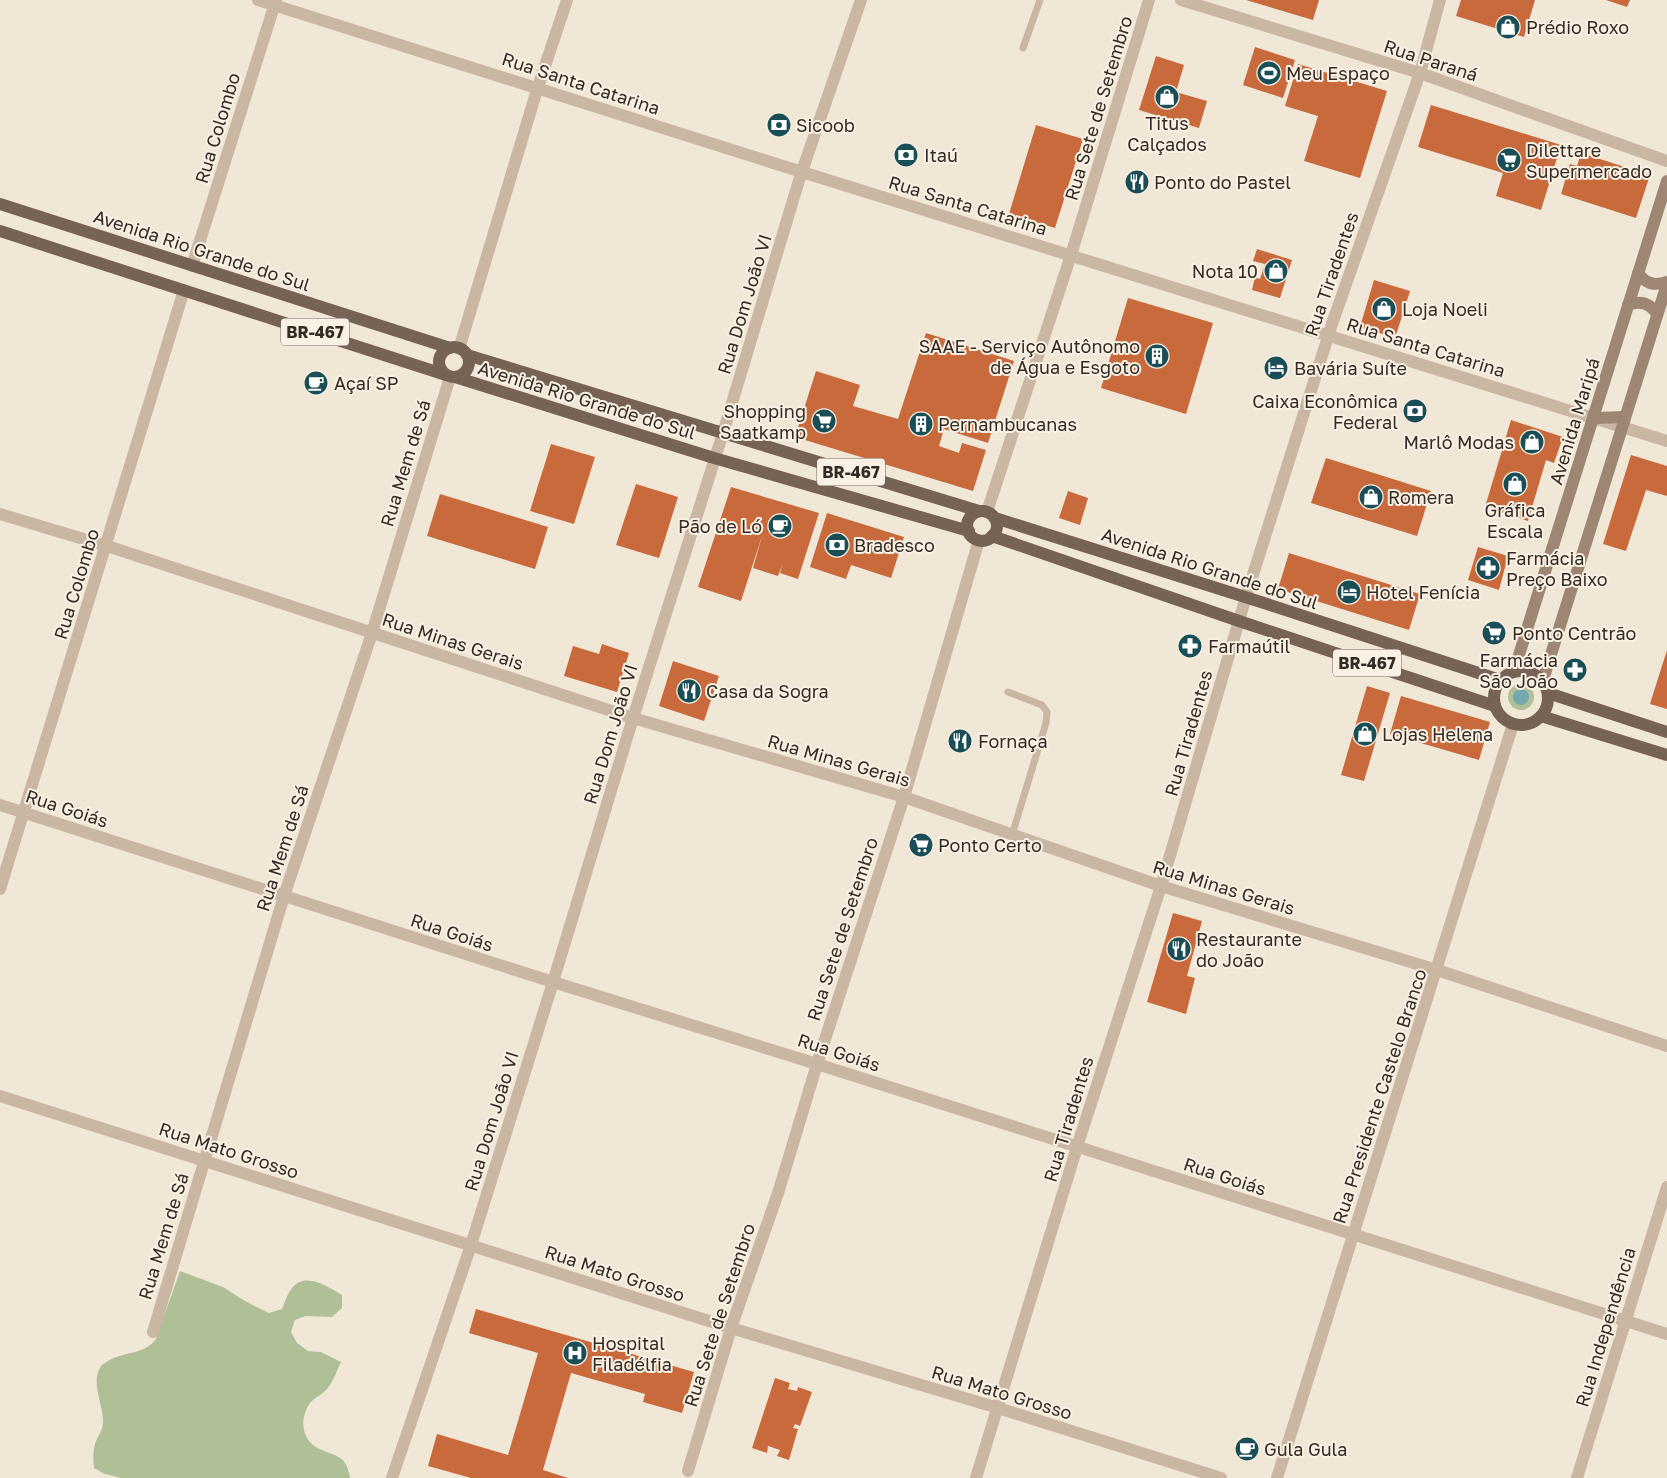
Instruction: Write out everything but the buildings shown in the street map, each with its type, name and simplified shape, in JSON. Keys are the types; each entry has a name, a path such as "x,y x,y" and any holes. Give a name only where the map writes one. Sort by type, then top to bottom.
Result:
{"main road":[{"name":"Avenida Maripá","path":"1514,671 1667,181"},
{"name":"Avenida Rio Grande do Sul","path":"0,204 723,434 987,514 1500,680"},
{"name":"Avenida Rio Grande do Sul","path":"0,231 450,377 714,458 969,530"},
{"path":"1542,680 1667,283 1656,285 1649,283 1638,273"},
{"path":"1628,305 1635,302 1644,302 1653,307 1657,314"},
{"path":"459,351 468,360 467,369 464,373 450,377 439,368 438,363 441,354 459,351"},
{"path":"987,514 997,528 992,536 984,540 974,538 968,526 970,519 987,514"},
{"name":"BR-467","path":"992,536 1494,706 1502,717 1513,724"},
{"path":"1494,706 1493,697 1496,688 1500,680 1506,675 1514,671 1525,671 1532,672 1542,680 1548,693 1547,708 1533,723 1526,725 1513,724"},
{"path":"1548,693 1667,732"},
{"path":"1541,716 1667,755"}],"street":[{"name":"Rua Santa Catarina","path":"258,0 275,2 802,172 1328,336 1594,418 1624,422 1667,441"},
{"path":"459,351 538,88 567,0"},
{"name":"Rua Dom João VI","path":"392,1478 471,1245 633,718 723,434 802,172 861,0"},
{"name":"Rua Sete de Setembro","path":"987,514 1071,255 1149,0"},
{"name":"Rua Paraná","path":"1181,0 1420,73 1667,161"},
{"name":"Rua Tiradentes","path":"976,1478 1077,1147 1161,886 1246,597 1328,336 1420,73 1440,0"},
{"name":"Rua Colombo","path":"192,266 275,2"},
{"name":"Rua Colombo","path":"0,889 107,546 184,290"},
{"name":"Rua Mem de Sá","path":"153,1332 284,896 372,633 450,377"},
{"name":"Rua Minas Gerais","path":"0,514 107,546 633,718 904,797 1161,886 1437,970 1667,1046"},
{"name":"Rua Sete de Setembro","path":"688,1471 730,1328 780,1190 817,1064 904,797 979,540"},
{"name":"Rua Presidente Castelo Branco","path":"1277,1478 1513,724"},
{"name":"Rua Goiás","path":"0,805 1667,1334"},
{"name":"Rua Mato Grosso","path":"0,1096 730,1328 998,1408 1220,1478"},
{"name":"Rua Independência","path":"1577,1478 1667,1187"}],"lane":[{"path":"1023,48 1040,0"},
{"path":"1008,692 1042,704 1047,712 1046,723 1012,835"}],"green space":[{"path":"1521,684 1530,688 1534,697 1530,706 1521,710 1512,706 1508,697 1512,688"},
{"path":"180,1271 223,1287 269,1313 282,1309 291,1289 305,1281 318,1282 342,1295 342,1308 332,1317 306,1316 295,1320 291,1332 297,1343 308,1351 321,1352 341,1362 328,1387 309,1405 303,1421 303,1427 311,1443 343,1460 347,1466 350,1478 121,1478 105,1474 94,1468 94,1447 103,1423 97,1384 99,1371 102,1365 108,1361 146,1348 156,1339"}],"water":[{"path":"1518,689 1524,689 1529,694 1527,703 1518,705 1513,700 1513,694"}],"place":[{"name":"Prédio Roxo","path":"1508,27"},
{"name":"Meu Espaço","path":"1269,73"},
{"name":"Titus Calçados","path":"1167,97"},
{"name":"Sicoob","path":"779,125"},
{"name":"Itaú","path":"906,155"},
{"name":"Dilettare Supermercado","path":"1509,160"},
{"name":"Ponto do Pastel","path":"1137,182"},
{"name":"Nota 10","path":"1276,271"},
{"name":"Loja Noeli","path":"1384,309"},
{"name":"SAAE - Serviço Autônomo de Água e Esgoto","path":"1157,356"},
{"name":"Bavária Suíte","path":"1276,368"},
{"name":"Açaí SP","path":"316,383"},
{"name":"Caixa Econômica Federal","path":"1415,411"},
{"name":"Shopping Saatkamp","path":"824,421"},
{"name":"Pernambucanas","path":"921,424"},
{"name":"Marlô Modas","path":"1532,442"},
{"name":"Gráfica Escala","path":"1515,484"},
{"name":"Romera","path":"1371,497"},
{"name":"Pão de Ló","path":"780,526"},
{"name":"Bradesco","path":"837,545"},
{"name":"Farmácia Preço Baixo","path":"1488,568"},
{"name":"Hotel Fenícia","path":"1349,592"},
{"name":"Ponto Centrão","path":"1494,633"},
{"name":"Farmaútil","path":"1190,646"},
{"name":"Farmácia São João","path":"1575,670"},
{"name":"Casa da Sogra","path":"689,691"},
{"name":"Lojas Helena","path":"1365,734"},
{"name":"Fornaça","path":"960,741"},
{"name":"Ponto Certo","path":"921,845"},
{"name":"Restaurante do João","path":"1179,949"},
{"name":"Hospital Filadélfia","path":"575,1353"},
{"name":"Gula Gula","path":"1247,1449"}]}
